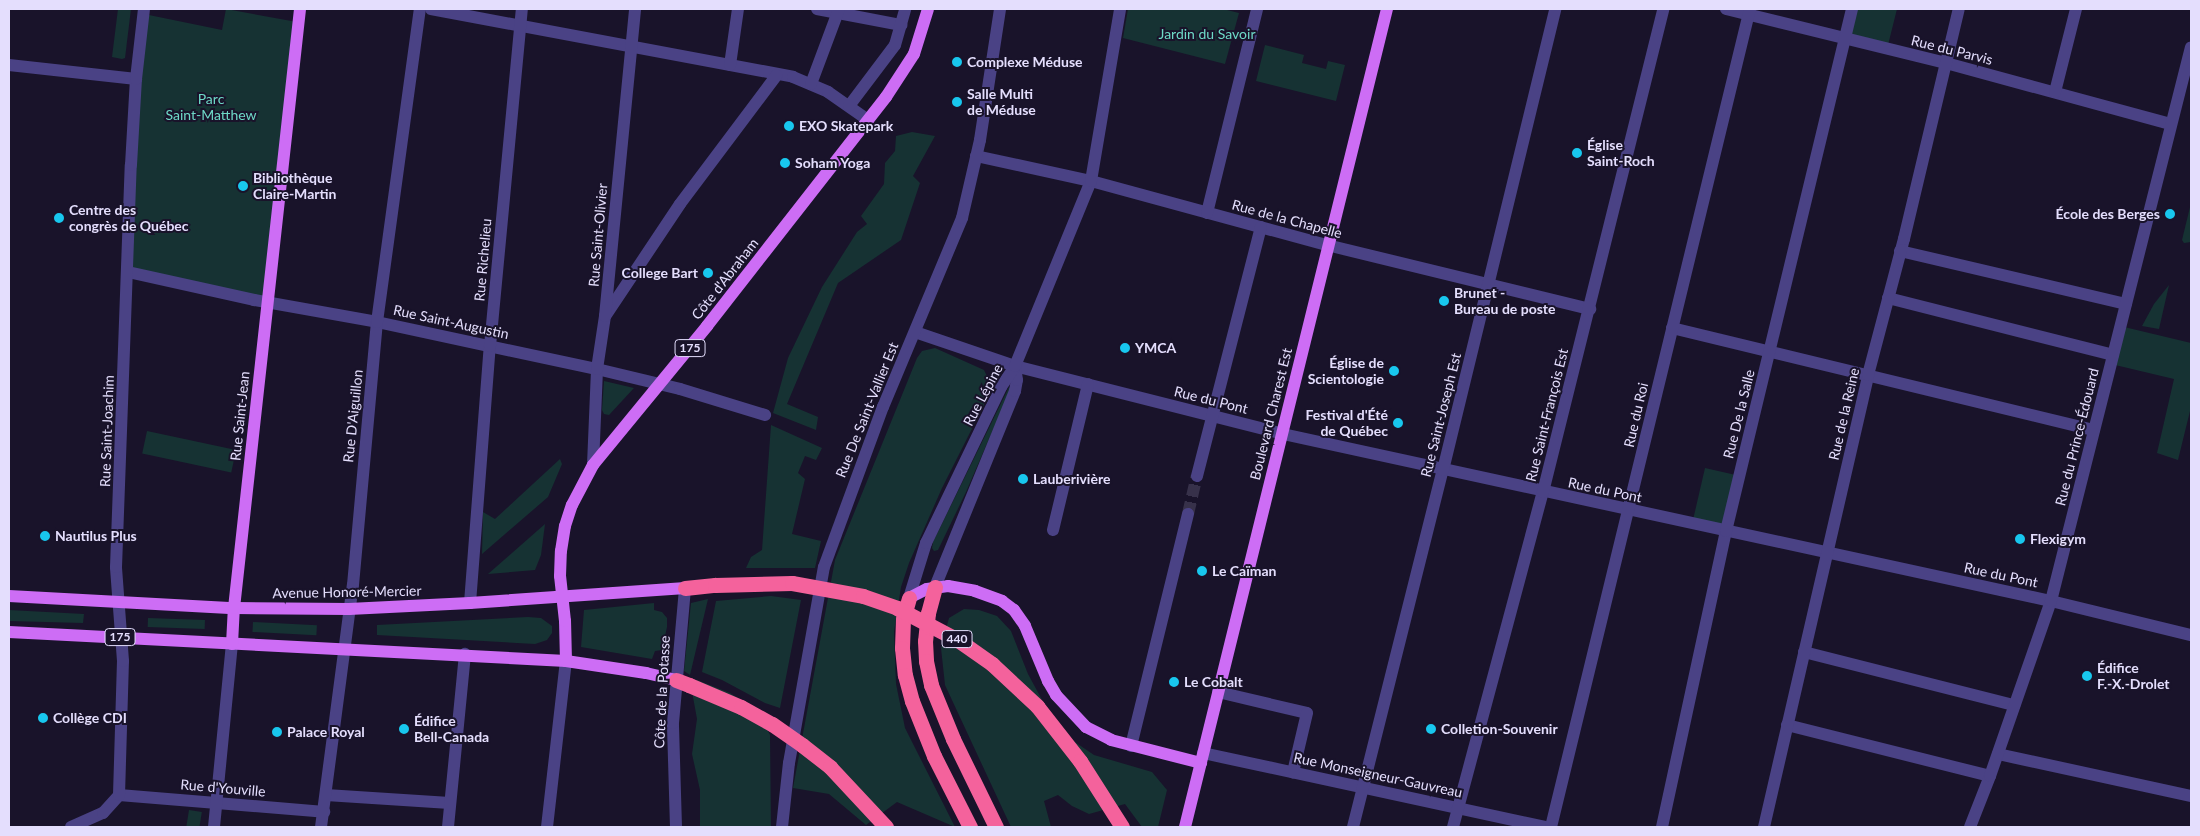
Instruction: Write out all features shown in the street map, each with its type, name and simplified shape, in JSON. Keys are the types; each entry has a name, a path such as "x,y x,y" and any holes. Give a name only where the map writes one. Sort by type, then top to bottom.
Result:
{"highway":[{"name":"440","path":"685,588 714,585 792,583 863,596 896,608 958,640 992,664 1037,706 1080,761 1122,827"},
{"path":"935,587 928,613 925,641 926,661 931,684 953,739 996,827"},
{"path":"909,598 903,619 902,648 905,674 912,701 934,756 970,827"},
{"path":"682,682 741,707 772,724 802,745 836,774 886,827"}],"main road":[{"name":"Rue Saint-Jean","path":"232,644 234,608 300,9"},
{"name":"Côte d'Abraham","path":"566,661 567,640 559,563 565,526 572,505 593,464 659,385 906,69 920,39 928,9"},
{"name":"Boulevard Charest Est","path":"1185,827 1327,245 1387,9"},
{"name":"Rue Monseigneur-Gauvreau","path":"909,598 935,587 963,588 994,597 1009,606 1025,626 1048,681 1064,705 1086,727 1112,740 1131,746 1202,758"},
{"name":"Avenue Honoré-Mercier","path":"9,596 234,608 349,609 470,603 685,588"},
{"name":"175","path":"9,632 346,650 465,654 566,661 639,671 682,682"}],"street":[{"name":"Rue Saint-Joachim","path":"119,795 123,661 116,567 136,79 144,9"},
{"name":"Rue D'Aiguillon","path":"321,827 346,650 377,322 420,9"},
{"path":"431,9 631,45 777,75 811,84 849,106 868,120"},
{"name":"Rue Richelieu","path":"470,603 490,346 522,9"},
{"name":"Rue Saint-Olivier","path":"593,464 596,369 605,316 635,9"},
{"path":"730,65 738,9"},
{"path":"818,9 839,11 901,25"},
{"path":"849,106 890,53 905,9"},
{"name":"Rue De Saint-Vallier Est","path":"782,827 789,763 824,566 863,458 962,218 976,156 1000,9"},
{"path":"1014,366 1091,181 1120,9"},
{"path":"1207,213 1256,9"},
{"name":"Rue Saint-Joseph Est","path":"1353,827 1444,470 1555,9"},
{"name":"Rue Saint-François Est","path":"1453,827 1544,492 1662,9"},
{"name":"Rue du Parvis","path":"1726,9 1749,12 2171,124"},
{"name":"Rue De la Salle","path":"1662,827 1726,531 1852,9"},
{"name":"Rue de la Reine","path":"1764,827 1868,375 1900,252 1958,9"},
{"path":"2055,92 2076,9"},
{"path":"811,84 839,11"},
{"name":"Rue du Roi","path":"1550,827 1629,510 1749,12"},
{"name":"Rue du Prince-Édouard","path":"1970,827 1998,754 2050,601 2191,47"},
{"path":"9,65 136,79"},
{"path":"605,316 680,204 777,75"},
{"name":"Rue de la Chapelle","path":"976,156 1091,181 1327,245 1590,309"},
{"path":"1197,476 1261,227"},
{"path":"1900,252 2126,304"},
{"name":"Rue Saint-Augustin","path":"128,272 268,302 377,322 596,369 765,414"},
{"path":"1888,298 2113,355"},
{"path":"1672,328 2094,430"},
{"name":"Rue du Pont","path":"915,332 1014,366 1282,434 2050,601 2191,635"},
{"name":"Rue Lépine","path":"935,587 1015,391 1017,380 1014,366"},
{"name":"Rue Lépine","path":"909,598 926,543 1001,387 1014,366"},
{"path":"1053,530 1088,384"},
{"path":"1131,746 1188,514"},
{"name":"Côte de la Potasse","path":"676,827 673,723 682,682 685,588"},
{"name":"Rue Saint-Jean","path":"214,827 232,644"},
{"path":"1804,652 2014,705"},
{"path":"448,827 465,654"},
{"path":"547,827 566,661"},
{"path":"1218,692 1307,713 1293,772"},
{"path":"1787,725 1990,776"},
{"path":"1998,754 2191,796"},
{"name":"Rue Monseigneur-Gauvreau","path":"1202,758 1293,772 1546,827"},
{"path":"71,827 103,813 119,795"},
{"name":"Rue d'Youville","path":"119,795 324,812"},
{"path":"326,795 450,803"}],"green space":[{"path":"118,9 131,9 125,58 122,59 112,57"},
{"name":"Parc Saint-Matthew","path":"226,9 297,22 268,302 128,272 144,14 222,30"},
{"name":"Jardin du Savoir","path":"1128,9 1223,9 1239,13 1225,64 1123,38"},
{"path":"1852,9 1897,9 1887,49 1845,38"},
{"path":"1265,45 1304,55 1302,63 1326,69 1328,61 1345,65 1336,101 1256,81"},
{"path":"912,132 935,136 913,176 920,183 901,240 838,283 787,404 818,417 816,430 773,413 788,358 822,287 857,232 867,224 861,216 884,184 885,163 895,151 896,136"},
{"path":"2191,203 2191,242 2184,243 2182,240"},
{"path":"2169,285 2159,329 2142,326 2154,304"},
{"path":"2120,326 2191,343 2191,407 2178,460 2157,453 2174,379 2111,364"},
{"path":"935,348 984,370 991,385 990,393 942,488 909,563 901,587 894,632 896,684 905,728 955,827 897,802 866,825 829,794 793,788 835,560 917,358 922,351"},
{"path":"604,381 634,388 609,415 604,414 602,410"},
{"path":"1009,387 1011,388 966,492 938,550 934,551 932,548 933,542"},
{"path":"771,425 822,448 816,460 805,456 798,473 805,479 792,534 821,541 815,568 746,568 751,557 762,550"},
{"path":"147,431 236,450 231,472 142,453"},
{"path":"560,459 562,464 548,497 482,554 483,512 495,519"},
{"path":"1705,468 1739,476 1726,531 1692,524"},
{"path":"545,524 541,555 535,570 488,574"},
{"path":"771,596 801,600 780,708 765,703 722,680 702,672 716,601"},
{"path":"708,599 690,675 684,671 691,603"},
{"path":"654,603 654,610 662,612 667,618 667,627 662,650 655,651 652,659 581,647 584,610"},
{"path":"964,609 979,610 997,616 1011,631 1028,674 1047,709 1072,740 1094,755 1152,772 1167,790 1158,827 1142,827 1125,804 1089,814 1072,806 1058,795 1044,801 1051,827 1011,827 945,685 941,648 949,618"},
{"path":"9,610 84,614 83,623 9,621"},
{"path":"528,617 541,618 552,626 552,633 547,640 535,644 377,635 377,625"},
{"path":"148,618 205,620 205,629 148,627"},
{"path":"253,622 317,625 316,635 252,632"},
{"path":"697,680 730,693 760,712 770,735 771,827 700,827 700,790 692,754 697,719 691,686"},
{"path":"189,810 202,812 199,827 186,827"}],"tunnel":[{"path":"1188,514 1197,476"}],"place":[{"name":"Complexe Méduse","path":"957,62"},
{"name":"Salle Multi de Méduse","path":"957,102"},
{"name":"EXO Skatepark","path":"789,126"},
{"name":"Église Saint-Roch","path":"1577,153"},
{"name":"Soham Yoga","path":"785,163"},
{"name":"Bibliothèque Claire-Martin","path":"243,186"},
{"name":"École des Berges","path":"2170,214"},
{"name":"Centre des congrès de Québec","path":"59,218"},
{"name":"College Bart","path":"708,273"},
{"name":"Brunet - Bureau de poste","path":"1444,301"},
{"name":"YMCA","path":"1125,348"},
{"name":"Église de Scientologie","path":"1394,371"},
{"name":"Festival d'Été de Québec","path":"1398,423"},
{"name":"Lauberivière","path":"1023,479"},
{"name":"Nautilus Plus","path":"45,536"},
{"name":"Flexigym","path":"2020,539"},
{"name":"Le Caïman","path":"1202,571"},
{"name":"Édifice F.-X.-Drolet","path":"2087,676"},
{"name":"Le Cobalt","path":"1174,682"},
{"name":"Collège CDI","path":"43,718"},
{"name":"Édifice Bell-Canada","path":"404,729"},
{"name":"Colletion-Souvenir","path":"1431,729"},
{"name":"Palace Royal","path":"277,732"}]}
